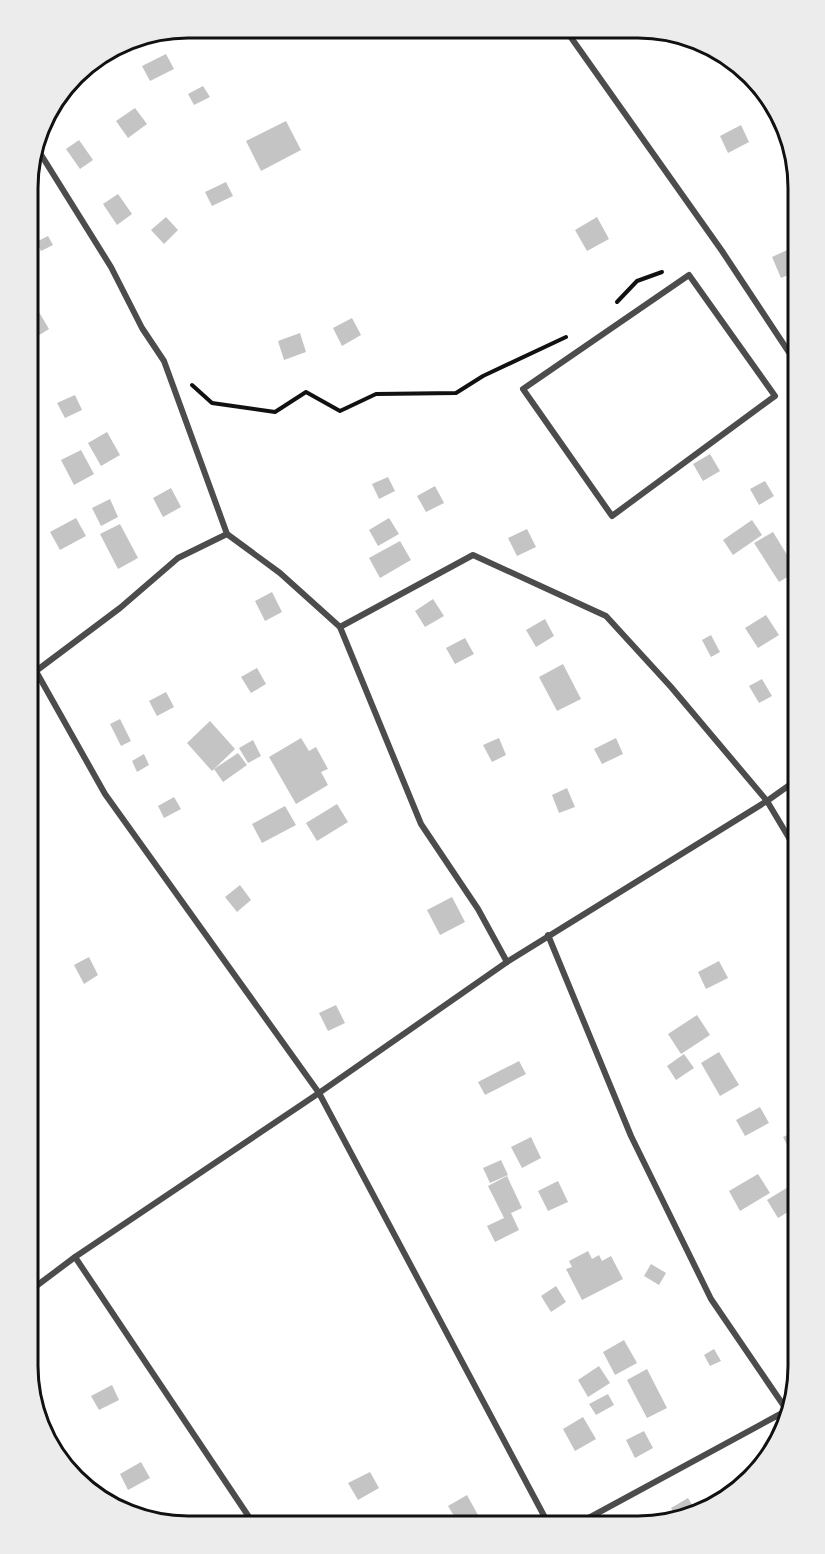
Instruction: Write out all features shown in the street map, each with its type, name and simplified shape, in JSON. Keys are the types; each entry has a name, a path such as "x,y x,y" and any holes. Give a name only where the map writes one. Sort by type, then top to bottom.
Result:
{"street":[{"path":"571,38 722,250 788,351"},
{"path":"41,155 111,267 142,328 164,361 227,534 280,573 340,627 421,824 478,909 507,962"},
{"path":"689,275 775,396 612,516 523,389 689,275"},
{"path":"38,670 120,608 178,558 227,534"},
{"path":"340,627 474,555 606,616 671,687 767,801 787,835"},
{"path":"38,675 105,794 319,1093 544,1516"},
{"path":"38,1285 75,1257 319,1093 507,962 787,786"},
{"path":"548,935 631,1136 711,1299 782,1407"},
{"path":"75,1257 248,1516"},
{"path":"592,1516 780,1414"}],"path":[{"path":"616,303 637,280 669,269"},
{"path":"188,382 212,403 276,412 306,392 340,411 376,394 456,393 483,376 576,333"}],"building":[{"path":"166,54 174,69 150,81 142,66"},
{"path":"203,86 210,97 194,105 188,94"},
{"path":"135,108 147,124 128,138 116,121"},
{"path":"286,121 301,150 261,171 246,141"},
{"path":"741,125 749,142 728,153 720,136"},
{"path":"79,140 93,160 80,169 66,149"},
{"path":"226,182 233,196 212,206 205,192"},
{"path":"118,194 132,214 117,225 103,204"},
{"path":"166,217 178,230 164,244 151,230"},
{"path":"597,217 609,239 587,251 575,230"},
{"path":"48,236 53,245 41,251 38,241"},
{"path":"788,250 788,275 781,278 772,257"},
{"path":"38,310 49,329 38,336"},
{"path":"352,318 361,335 342,346 333,328"},
{"path":"300,333 306,352 284,360 278,341"},
{"path":"75,395 82,410 65,418 57,403"},
{"path":"107,432 120,455 101,466 88,443"},
{"path":"81,450 94,474 74,485 61,460"},
{"path":"710,454 720,471 703,481 693,464"},
{"path":"388,477 395,491 379,499 372,484"},
{"path":"765,481 774,496 759,505 750,489"},
{"path":"435,486 444,503 426,512 417,496"},
{"path":"171,488 181,507 163,517 153,498"},
{"path":"110,499 118,517 101,526 92,508"},
{"path":"76,518 86,536 60,550 50,532"},
{"path":"389,518 399,534 378,546 369,530"},
{"path":"752,520 762,535 733,555 723,540"},
{"path":"120,524 138,558 118,569 100,534"},
{"path":"527,529 536,547 517,556 508,538"},
{"path":"773,532 788,556 788,577 779,582 754,543"},
{"path":"400,541 411,560 380,578 369,558"},
{"path":"272,592 282,612 265,621 255,601"},
{"path":"433,599 444,616 425,627 415,611"},
{"path":"766,615 779,635 758,648 745,628"},
{"path":"545,619 554,636 536,647 526,630"},
{"path":"711,635 720,652 711,657 702,640"},
{"path":"465,638 474,654 455,664 446,648"},
{"path":"563,664 581,699 557,711 539,677"},
{"path":"257,668 266,684 251,693 241,677"},
{"path":"762,679 772,696 759,703 749,686"},
{"path":"166,692 174,707 157,716 149,701"},
{"path":"120,719 131,741 121,746 110,724"},
{"path":"210,721 235,749 212,771 187,743"},
{"path":"301,738 309,751 316,747 328,769 321,772 328,785 296,804 269,757"},
{"path":"499,738 506,755 492,762 483,745"},
{"path":"616,738 623,754 602,764 594,749"},
{"path":"253,740 261,756 248,763 239,748"},
{"path":"238,753 247,765 223,782 214,769"},
{"path":"144,754 149,765 137,772 132,761"},
{"path":"567,788 575,807 559,813 552,795"},
{"path":"174,797 181,809 164,818 158,806"},
{"path":"337,804 348,822 317,841 306,823"},
{"path":"285,806 296,825 262,843 252,824"},
{"path":"240,885 251,900 237,912 225,897"},
{"path":"452,897 465,922 440,935 427,910"},
{"path":"89,957 98,975 84,984 74,965"},
{"path":"719,961 728,978 706,989 698,972"},
{"path":"336,1005 345,1023 328,1031 319,1013"},
{"path":"697,1015 710,1035 681,1054 668,1034"},
{"path":"719,1052 739,1085 720,1096 701,1063"},
{"path":"684,1054 694,1068 676,1080 667,1066"},
{"path":"519,1061 526,1074 485,1095 478,1082"},
{"path":"760,1107 769,1123 745,1136 736,1120"},
{"path":"531,1137 541,1158 522,1168 511,1147"},
{"path":"501,1160 508,1175 490,1183 483,1168"},
{"path":"758,1174 770,1193 740,1211 729,1191"},
{"path":"507,1176 522,1208 511,1213 519,1230 495,1242 487,1226 504,1218 488,1186"},
{"path":"558,1181 568,1202 548,1211 538,1191"},
{"path":"787,1188 787,1213 778,1218 767,1200"},
{"path":"588,1251 592,1259 599,1255 602,1261 611,1256 623,1279 582,1300 566,1269 572,1267 569,1261"},
{"path":"651,1264 666,1273 659,1285 644,1276"},
{"path":"556,1286 566,1302 551,1312 541,1296"},
{"path":"624,1340 637,1363 615,1375 603,1352"},
{"path":"714,1349 721,1361 710,1366 704,1355"},
{"path":"599,1366 610,1383 588,1397 578,1380"},
{"path":"647,1369 667,1408 647,1418 627,1380"},
{"path":"112,1385 119,1400 99,1410 91,1396"},
{"path":"608,1394 614,1405 596,1415 589,1404"},
{"path":"583,1417 596,1439 575,1451 563,1429"},
{"path":"644,1431 653,1448 635,1458 626,1440"},
{"path":"141,1462 150,1478 128,1490 120,1474"},
{"path":"370,1472 379,1488 358,1500 348,1483"},
{"path":"467,1495 478,1515 454,1516 448,1506"},
{"path":"688,1498 693,1506 674,1512 671,1508"}]}
